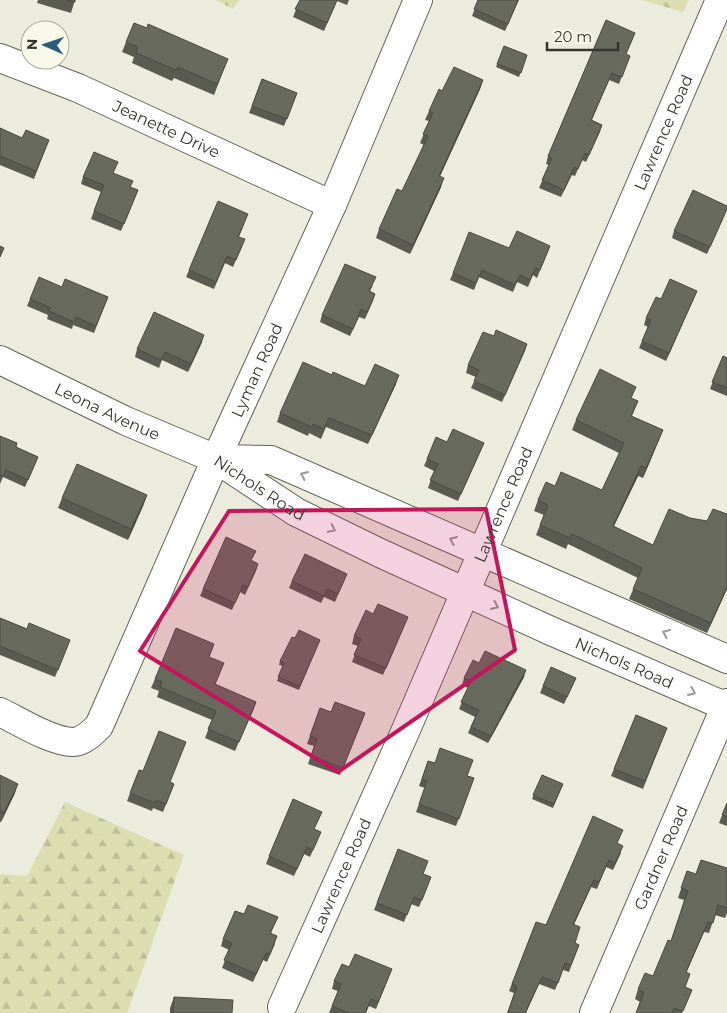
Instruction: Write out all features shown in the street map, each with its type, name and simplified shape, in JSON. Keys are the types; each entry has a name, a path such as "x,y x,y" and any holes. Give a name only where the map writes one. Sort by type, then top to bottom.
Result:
{"street":[{"name":"Lyman Road","path":"0,712 51,736 73,742 88,737 99,726 216,459 332,205 418,0"},
{"name":"Lawrence Road","path":"282,1007 465,593 720,0"},
{"name":"Jeanette Drive","path":"0,58 78,88 332,205"},
{"name":"Leona Avenue","path":"0,360 126,421 216,459"},
{"name":"Nichols Road","path":"216,459 271,460 727,659"},
{"name":"Nichols Road","path":"216,459 296,512 465,593 727,705"},
{"name":"Gardner Road","path":"594,1013 727,705"}],"highlighted area":[{"path":"486,509 515,650 338,772 140,651 229,511"}],"green space":[{"path":"216,0 240,0 233,9"},
{"path":"642,0 689,0 683,12"},
{"path":"65,802 184,855 127,1013 0,1013 0,874 27,876"}],"building":[{"path":"300,0 337,0 327,23 295,9"},
{"path":"478,0 518,0 508,24 474,9"},
{"path":"606,20 635,33 626,54 630,56 622,77 612,73 591,120 602,125 589,155 585,153 578,169 574,167 564,190 542,180 552,158 548,156"},
{"path":"134,23 147,28 148,24 228,59 217,84 178,67 176,70 136,53 138,47 126,42"},
{"path":"504,46 527,55 521,73 497,64"},
{"path":"454,67 483,80 439,176 444,178 413,245 379,229 397,189 402,191 428,136 423,134 433,113 429,111 439,89 442,91"},
{"path":"262,79 297,93 287,119 252,106"},
{"path":"0,128 22,138 26,130 49,140 36,171 0,156"},
{"path":"94,152 118,162 113,173 133,181 130,187 138,190 124,224 94,211 104,185 83,177"},
{"path":"693,190 727,206 710,247 674,231"},
{"path":"218,201 248,214 238,237 245,239 236,260 227,256 216,282 189,270"},
{"path":"517,231 550,246 540,270 535,268 530,280 520,275 515,285 482,270 476,283 453,273 469,232 509,248"},
{"path":"0,246 4,248 0,257"},
{"path":"345,264 376,277 369,291 375,294 367,312 361,309 353,329 322,315"},
{"path":"39,277 62,287 65,279 108,297 96,326 76,317 74,322 49,311 51,308 30,299"},
{"path":"670,279 697,291 669,353 642,341 651,320 646,318 656,297 661,299"},
{"path":"154,312 204,335 191,364 165,352 161,360 137,349"},
{"path":"496,330 527,344 505,395 474,381 479,370 468,365 483,332 494,336"},
{"path":"723,356 727,358 727,388 712,382"},
{"path":"303,362 332,375 333,372 365,386 375,364 399,375 372,435 329,418 324,429 313,424 312,427 280,413"},
{"path":"600,369 636,387 631,398 638,401 631,416 663,430 646,468 641,466 613,526 653,545 669,509 690,518 707,521 713,509 727,514 727,587 711,623 633,589 642,568 572,534 570,538 540,525 548,505 538,500 546,482 555,486 561,472 602,490 624,443 576,420"},
{"path":"453,429 484,443 461,494 430,480 438,464 427,459 436,437 447,442"},
{"path":"0,436 17,443 16,447 38,457 28,480 6,470 3,476 0,475"},
{"path":"77,464 147,495 131,529 62,498"},
{"path":"226,537 256,551 251,560 258,564 248,587 243,585 235,603 203,589"},
{"path":"305,554 347,574 338,594 327,589 324,596 292,581"},
{"path":"378,604 408,617 386,668 354,655 361,639 354,636 366,610 373,614"},
{"path":"0,618 27,629 29,623 70,640 58,670 0,646"},
{"path":"176,628 214,644 209,657 224,663 215,684 256,702 239,742 208,729 216,711 160,687 162,682 155,679"},
{"path":"299,630 320,640 300,686 278,677 284,663 280,661 292,637 295,638"},
{"path":"485,651 526,670 491,736 471,727 479,710 461,702 471,681 464,678 473,660 479,663"},
{"path":"551,667 576,678 567,697 543,686"},
{"path":"335,702 365,713 343,768 311,756 317,739 310,736 320,708 331,712"},
{"path":"636,715 667,728 645,781 614,769"},
{"path":"159,731 186,742 170,782 174,784 166,804 156,800 155,803 130,793 139,770 143,771"},
{"path":"440,748 473,760 467,776 474,778 459,819 419,804 427,781 422,779 428,761 435,763"},
{"path":"0,775 18,784 4,813 0,811"},
{"path":"542,775 563,784 554,804 533,795"},
{"path":"293,799 322,812 314,829 321,832 313,850 307,847 297,869 269,856"},
{"path":"727,803 727,817 722,815"},
{"path":"593,816 623,830 617,843 623,846 615,863 609,860 599,882 594,880 573,924 580,927 575,943 579,945 571,965 565,963 558,983 542,977 525,1013 508,1013 517,986 512,984 536,922 546,925"},
{"path":"398,849 428,861 423,874 431,877 422,900 414,897 407,915 377,903"},
{"path":"701,860 727,868 727,908 718,905 713,923 708,922 686,972 690,974 685,987 692,990 683,1011 674,1008 672,1013 636,1013 644,992 638,989 645,973 653,976 668,940 671,941 688,891 681,888 687,871 696,874"},
{"path":"248,905 278,917 270,933 277,936 270,954 266,953 256,974 224,960 232,943 223,939 235,911 244,914"},
{"path":"355,954 392,969 378,1002 371,999 365,1013 349,1013 332,1006 341,984 334,981 342,964 349,967"},
{"path":"174,997 233,1000 232,1013 173,1013"}]}
